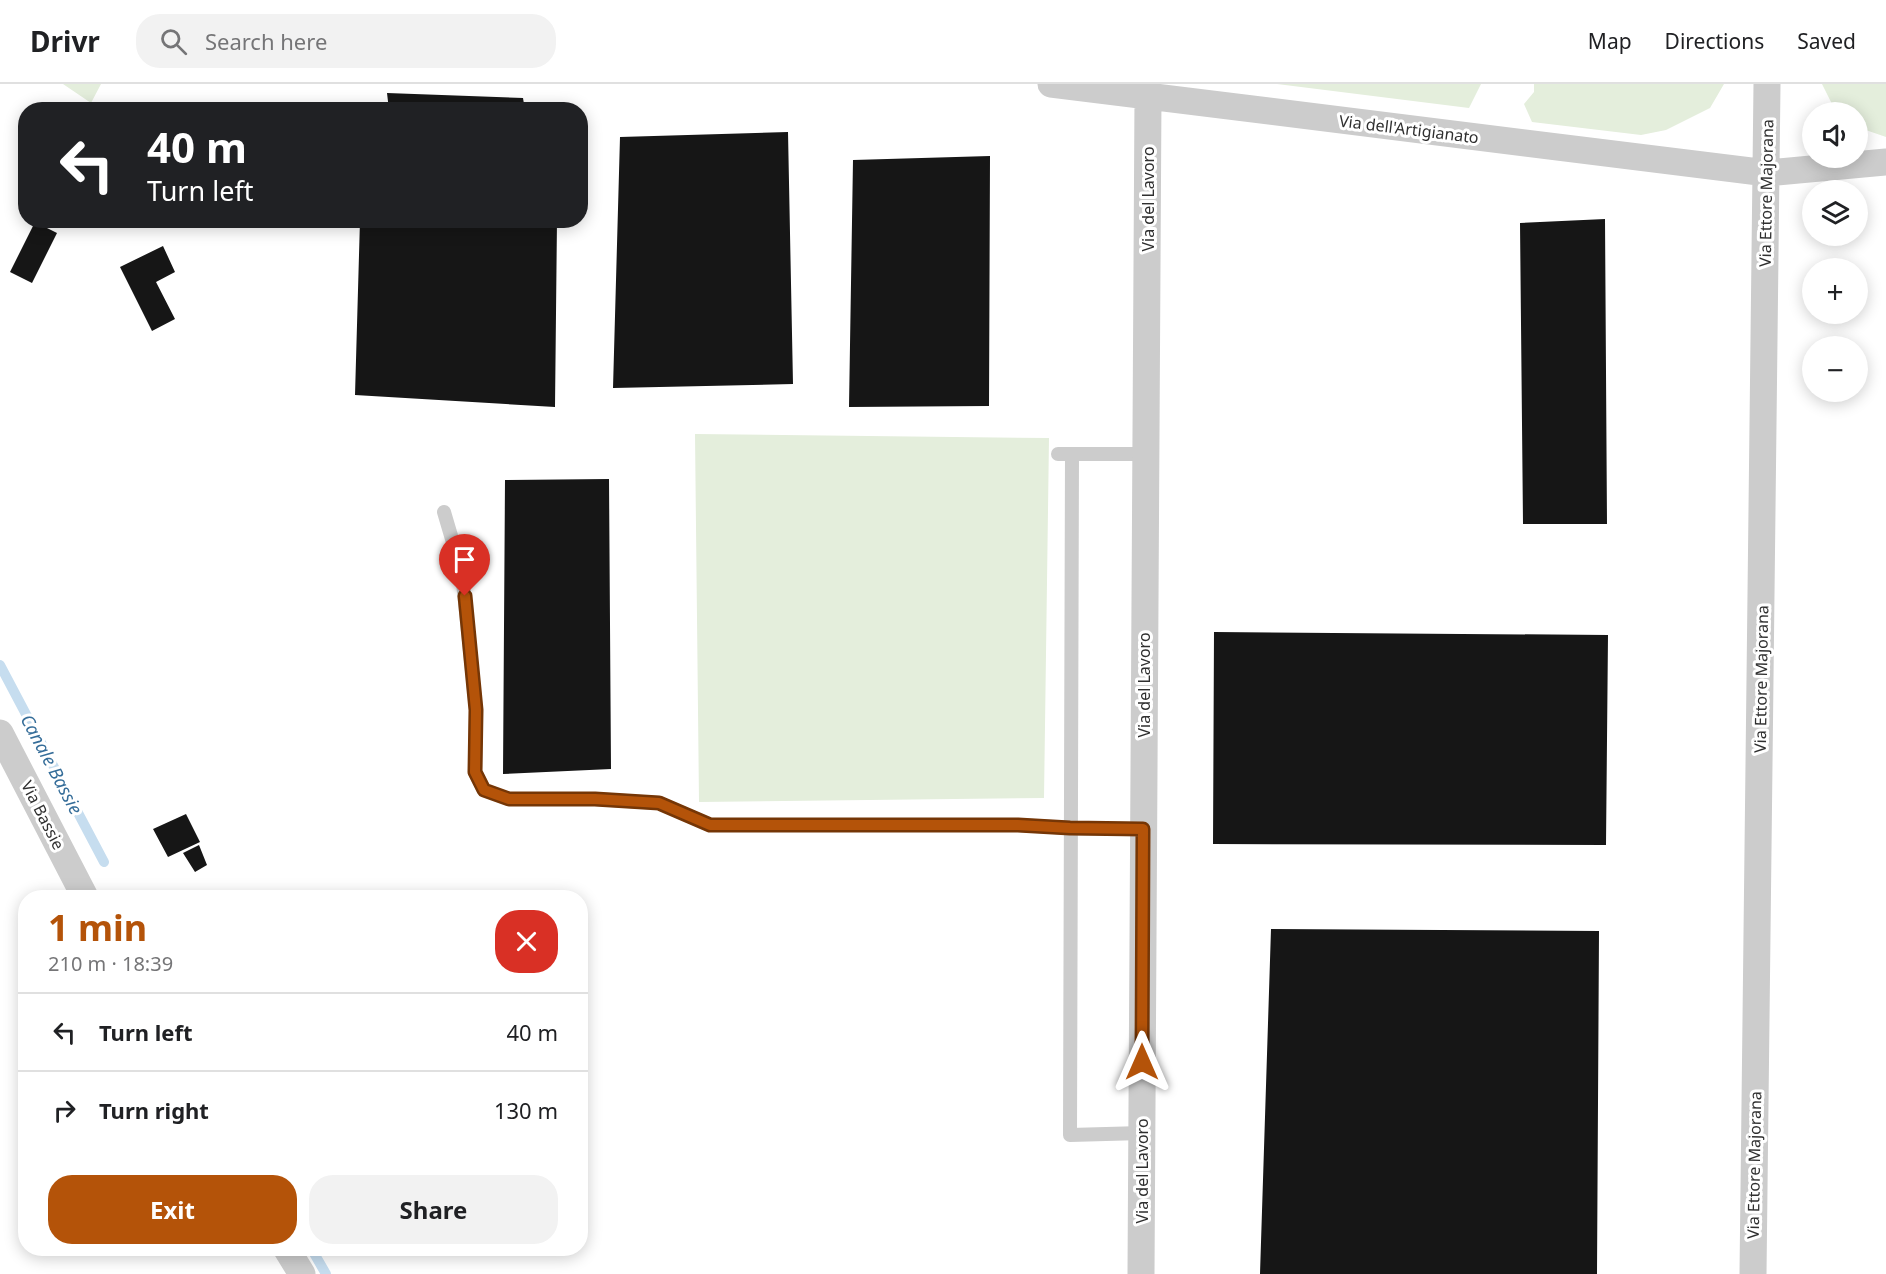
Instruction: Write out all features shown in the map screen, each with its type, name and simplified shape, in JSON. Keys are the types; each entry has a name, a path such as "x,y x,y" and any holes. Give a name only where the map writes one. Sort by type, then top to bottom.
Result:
{"street":[{"name":"Via dell'Artigianato","path":"1051,84 1767,173 1886,162"},
{"name":"Via Ettore Majorana","path":"1753,1274 1767,84"},
{"name":"Via del Lavoro","path":"1142,1274 1148,97"},
{"name":"Via Bassie","path":"0,733 81,890"},
{"path":"291,1256 302,1274"}],"lane":[{"path":"1142,1133 1070,1135 1070,828 1065,454 1146,454"},
{"path":"444,512 462,573 476,710 475,772 484,790 509,799 595,799 659,803 710,825 1018,825 1143,829"}],"green space":[{"path":"63,84 101,84 90,102"},
{"path":"1277,84 1481,84 1469,108"},
{"path":"1534,84 1724,84 1710,108 1666,130 1641,135 1532,122 1524,104 1534,92"},
{"path":"1822,84 1886,84 1886,137 1868,131 1868,102 1831,102"},
{"path":"695,434 1049,438 1044,798 699,802"}],"building":[{"path":"387,93 523,98 524,102 388,102"},
{"path":"788,132 793,384 613,388 620,137"},
{"path":"990,156 989,406 849,407 853,160"},
{"path":"1605,219 1607,524 1523,524 1520,223"},
{"path":"32,228 47,228 57,233 32,283 10,272"},
{"path":"360,228 557,228 555,407 355,395"},
{"path":"163,246 175,272 156,282 175,319 152,331 120,267"},
{"path":"609,479 611,769 503,774 505,480"},
{"path":"1214,632 1608,635 1606,845 1213,844"},
{"path":"186,814 200,842 168,857 153,829"},
{"path":"199,845 207,865 195,872 183,853"},
{"path":"1271,929 1599,931 1597,1274 1260,1274"}],"waterway":[{"name":"Canale Bassie","path":"0,665 104,862"},
{"name":"Canale Bassie","path":"316,1256 326,1274"}],"route":[{"path":"465,596 476,710 475,772 484,790 509,799 595,799 659,803 710,825 1018,825 1143,829 1142,1062"}]}
